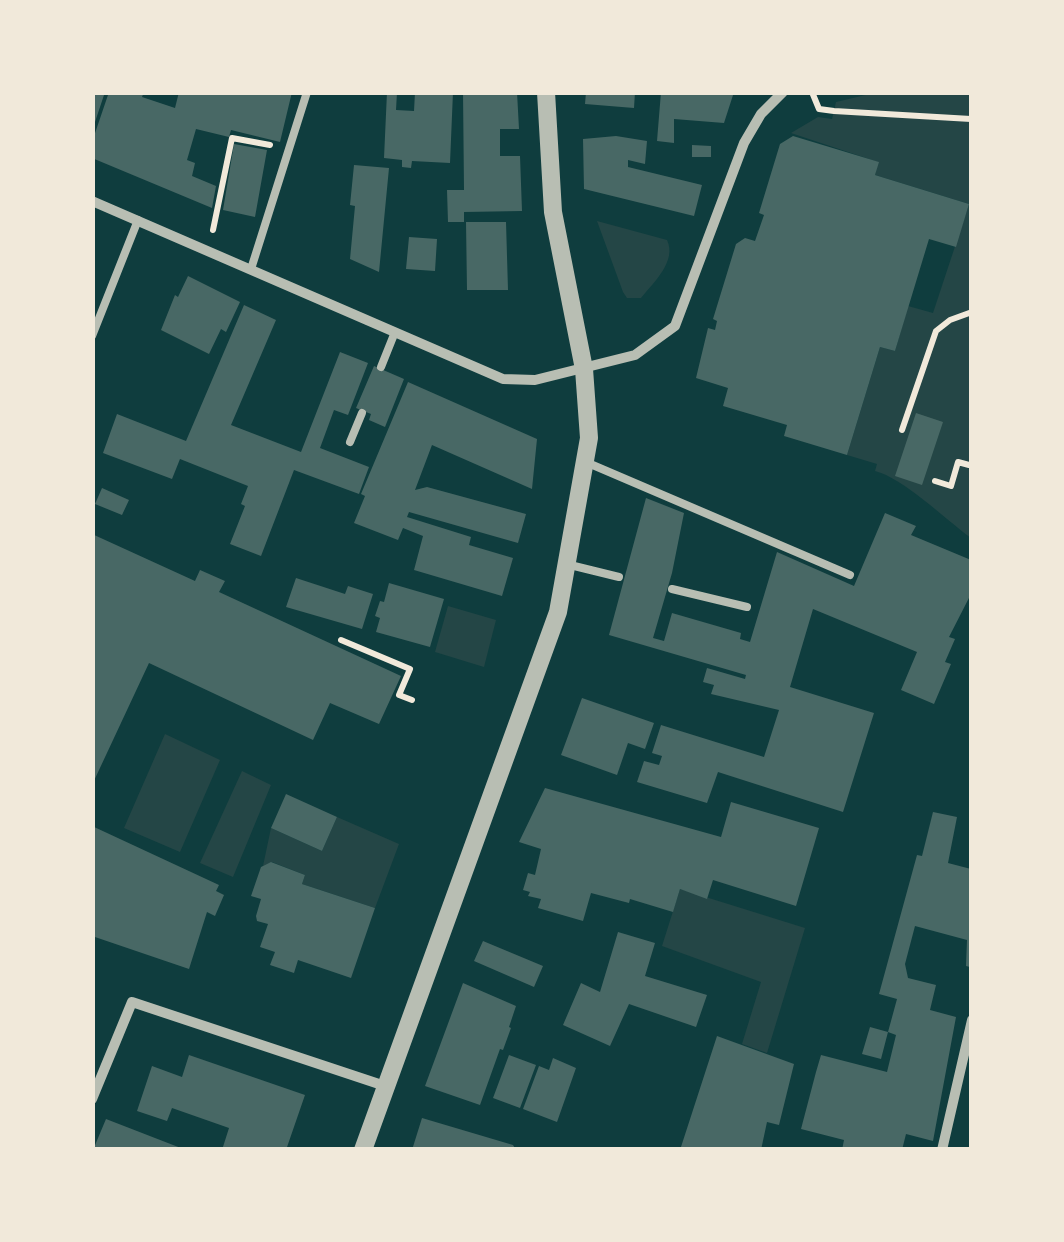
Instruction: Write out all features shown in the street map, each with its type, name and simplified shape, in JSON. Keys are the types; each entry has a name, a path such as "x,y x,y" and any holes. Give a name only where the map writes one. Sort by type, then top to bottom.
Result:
{"street":[{"path":"363,1150 558,612 589,438 584,369 553,212 546,92"},
{"path":"92,201 503,379 535,380 636,355 675,326 744,143 760,114 782,92"},
{"path":"92,1099 132,1002 385,1086"},
{"path":"942,1150 972,1020"}],"lane":[{"path":"251,269 308,92"},
{"path":"92,336 138,220"},
{"path":"381,367 395,332"},
{"path":"350,442 362,412"},
{"path":"584,461 850,575"},
{"path":"566,564 619,576"},
{"path":"672,589 747,606"}],"path":[{"path":"812,92 819,109 834,112 971,119"},
{"path":"208,250 232,138 290,149"},
{"path":"902,430 936,330 972,312"},
{"path":"934,480 951,486 958,462 970,465 972,456"},
{"path":"340,640 410,669 399,695 412,700"}],"shaded area":[{"path":"874,93 971,93 971,538 911,490 875,471 877,464 847,455 880,347 895,351 908,306 933,313 969,204 875,175 878,162 791,133 818,117 832,119 836,102"},
{"path":"597,221 667,240 667,263 641,298 627,298 623,292"},
{"path":"448,606 496,620 484,667 435,652"},
{"path":"165,734 220,760 180,852 124,828"},
{"path":"242,771 271,785 233,877 200,863"},
{"path":"337,817 399,844 375,908 302,884 305,875 272,862 263,866 271,828 322,851"},
{"path":"680,889 805,928 767,1053 742,1044 761,982 662,946"}],"building":[{"path":"92,92 105,92 93,128 92,128"},
{"path":"109,92 144,92 142,97 175,108 179,92 292,92 280,142 231,130 229,137 196,129 187,160 195,163 192,176 216,186 212,208 92,158 92,142"},
{"path":"387,92 397,92 396,110 414,111 415,92 453,92 450,163 412,161 411,168 402,167 402,160 384,158"},
{"path":"463,92 517,92 519,129 500,129 500,156 520,156 522,211 464,212 464,222 448,222 447,190 464,190"},
{"path":"586,92 635,92 634,108 585,104"},
{"path":"661,92 734,92 724,123 674,119 674,143 657,141"},
{"path":"616,136 647,141 645,164 628,160 628,167 702,185 694,216 584,189 583,139"},
{"path":"793,136 879,162 875,175 969,204 956,247 929,239 895,351 880,347 847,455 784,436 787,425 723,406 728,388 696,378 708,328 715,330 717,321 713,319 736,244 745,238 755,241 764,215 759,213 780,144"},
{"path":"234,144 267,150 255,217 223,210"},
{"path":"692,145 711,146 711,157 692,157"},
{"path":"354,165 389,168 379,272 350,259"},
{"path":"466,222 506,222 508,290 467,290"},
{"path":"409,237 437,239 435,271 406,269"},
{"path":"188,276 240,302 226,332 221,329 209,354 161,330 175,295 178,297"},
{"path":"244,305 276,320 231,425 301,452 340,352 368,363 348,415 334,410 320,448 369,467 359,494 294,470 261,556 230,544 245,506 241,504 248,486 180,459 172,479 103,453 117,414 186,441"},
{"path":"374,366 404,379 385,427 369,420 371,414 356,408"},
{"path":"408,382 537,439 532,489 432,445 415,490 427,487 526,514 518,543 409,512 407,517 471,537 469,545 513,558 502,596 414,570 423,536 403,528 398,540 354,523 365,496 361,494"},
{"path":"916,413 943,422 922,485 895,476"},
{"path":"102,488 129,500 122,515 95,504"},
{"path":"646,498 684,513 653,638 664,641 672,613 741,633 740,639 750,642 777,552 854,586 885,513 916,526 911,535 971,560 971,594 949,637 955,639 945,662 951,664 934,704 901,690 917,652 813,609 790,687 874,713 843,812 718,772 707,803 637,782 644,761 659,765 662,756 652,753 661,725 764,757 779,710 711,694 714,685 703,682 707,668 745,679 746,675 609,635"},
{"path":"92,534 195,581 200,570 225,581 219,592 401,676 379,724 330,703 313,740 149,663 92,785"},
{"path":"296,578 345,594 348,586 373,594 362,629 286,607"},
{"path":"389,583 444,599 430,647 376,632 380,618 375,616"},
{"path":"582,698 654,723 645,749 628,743 617,775 561,755"},
{"path":"545,788 721,837 731,802 819,828 796,906 713,880 707,899 680,889 673,912 591,893 583,921 538,908 541,899 528,896 530,892 523,890 528,873 535,875 541,849 519,842"},
{"path":"286,794 337,817 322,851 271,828"},
{"path":"933,812 957,817 948,863 971,869 971,961 970,967 966,966 967,940 915,926 905,964 908,978 936,985 930,1010 956,1017 933,1141 906,1134 902,1150 842,1150 844,1140 801,1129 816,1072 821,1055 887,1072 896,1035 888,1032 897,999 879,994 917,855 922,856"},
{"path":"92,826 219,885 216,891 224,895 215,916 207,912 189,969 92,936"},
{"path":"271,862 305,875 302,884 375,908 351,978 298,960 294,973 270,965 275,952 260,947 268,924 257,921 261,899 251,896 261,867"},
{"path":"618,932 655,943 645,976 707,995 696,1027 629,1004 610,1046 563,1025 581,983 600,992"},
{"path":"483,941 543,966 534,987 474,961"},
{"path":"463,983 516,1006 480,1105 425,1086"},
{"path":"870,1027 888,1032 881,1059 862,1054"},
{"path":"717,1036 794,1064 779,1125 767,1122 761,1150 680,1150"},
{"path":"189,1055 305,1095 286,1150 222,1150 229,1128 172,1108 167,1121 137,1111 152,1066 182,1077"},
{"path":"509,1055 536,1065 520,1108 493,1098"},
{"path":"553,1058 576,1068 557,1122 523,1109 539,1066 549,1070"},
{"path":"422,1118 513,1145 516,1150 412,1150"},
{"path":"106,1119 155,1138 186,1150 93,1150"}]}
